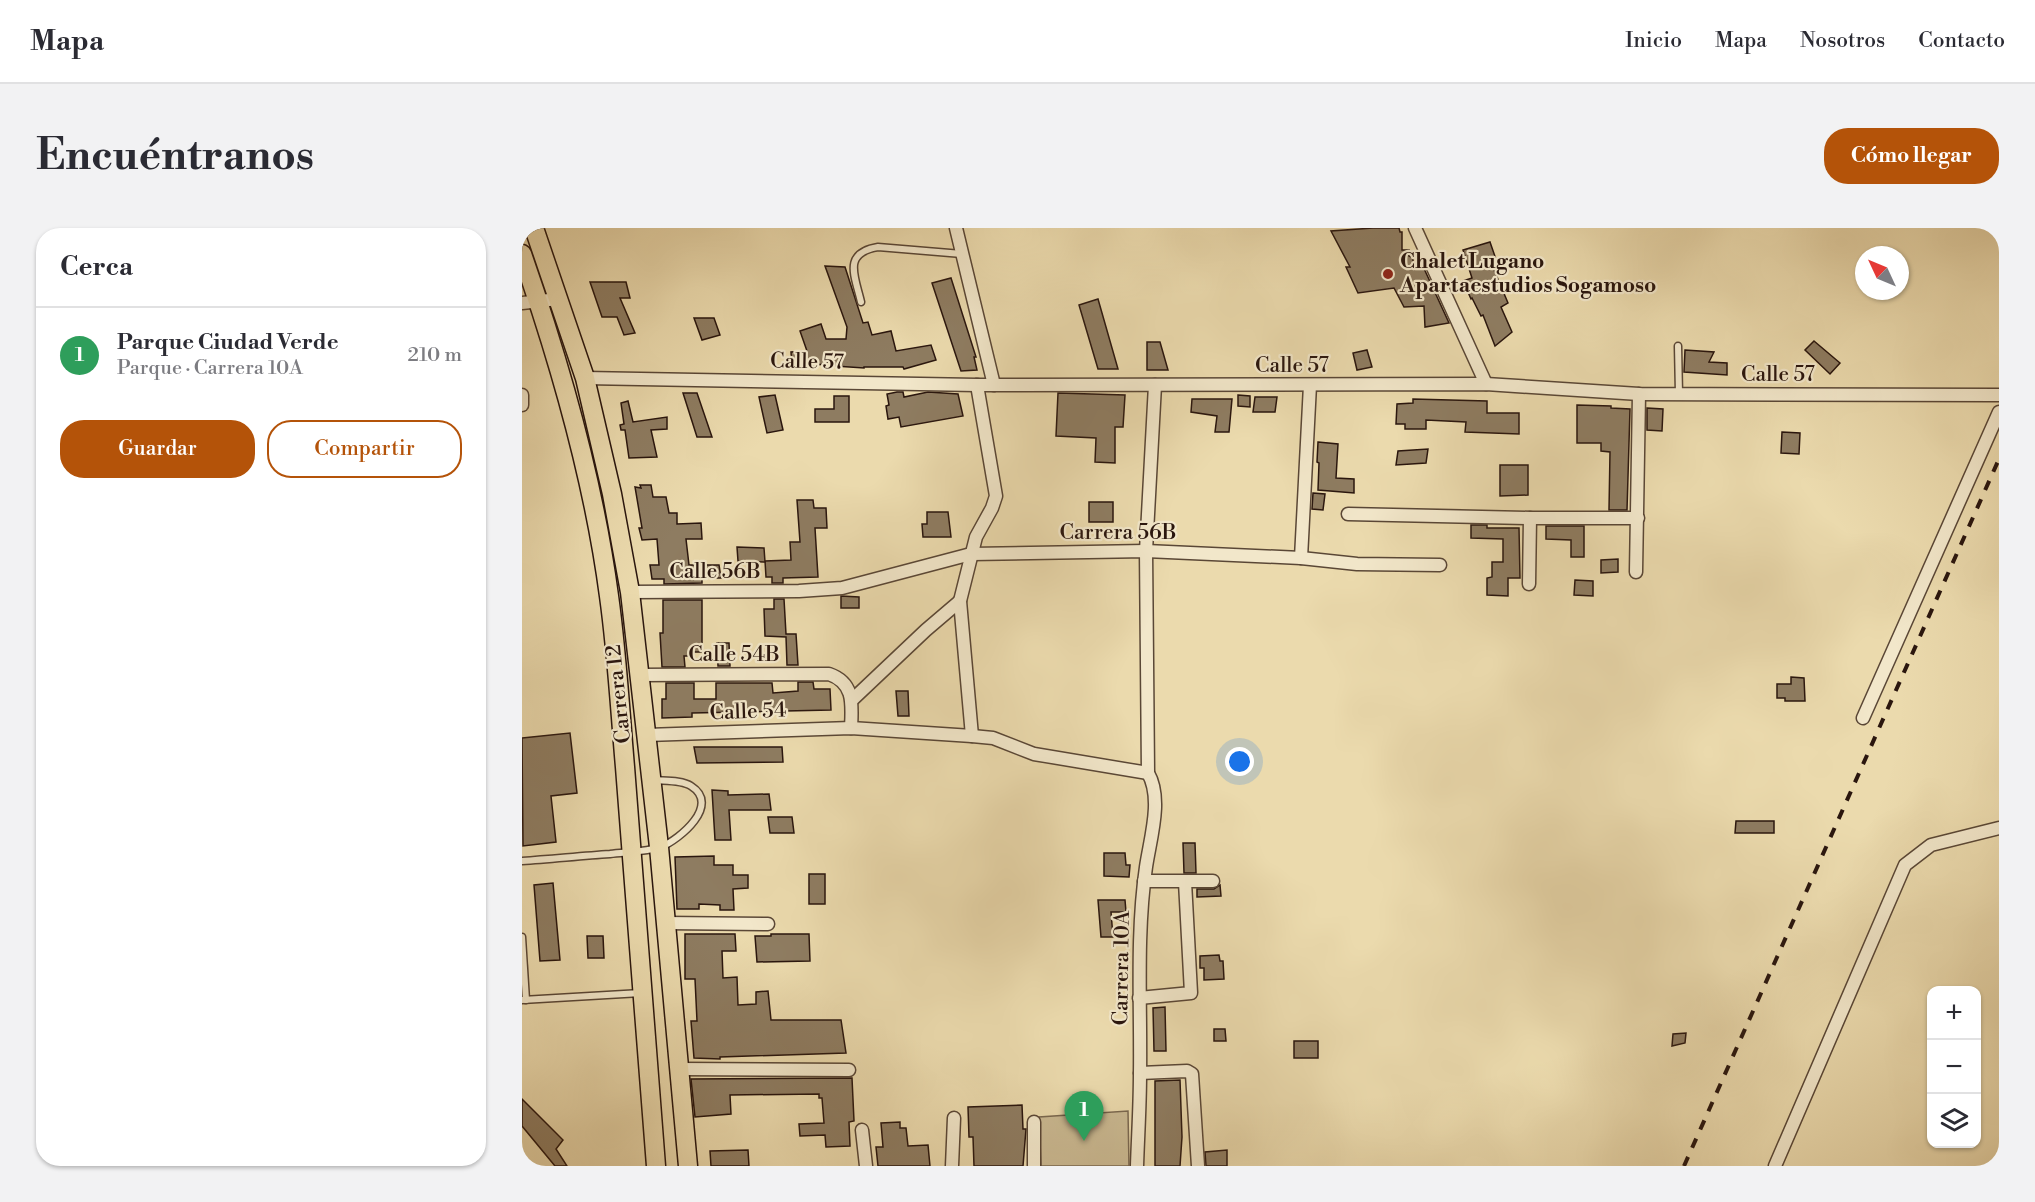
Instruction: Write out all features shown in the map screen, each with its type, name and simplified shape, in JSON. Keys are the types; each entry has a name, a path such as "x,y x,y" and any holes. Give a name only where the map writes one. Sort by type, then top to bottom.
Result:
{"main road":[{"name":"Carrera 12","path":"534,228 585,378 612,494 630,592 659,848 688,1166"},
{"name":"Carrera 12","path":"522,254 530,302 563,386 592,501 609,595 632,852 656,1166"}],"street":[{"path":"956,228 994,385"},
{"path":"1415,228 1485,384"},
{"path":"530,302 558,299"},
{"name":"Calle 57","path":"585,378 977,385 1485,384 1639,394 1999,395"},
{"path":"972,736 960,601 970,554 996,496 977,385"},
{"name":"Carrera 10A","path":"1137,1166 1140,1073 1139,998 1144,881 1156,800 1154,783 1148,773 1146,551 1155,385"},
{"path":"1301,558 1310,385"},
{"path":"1636,572 1639,394"},
{"path":"522,395 522,405"},
{"path":"1863,718 1999,412"},
{"path":"1348,514 1638,518"},
{"path":"1528,584 1530,518"},
{"name":"Carrera 56B","path":"799,591 842,588 970,554 1146,551 1301,558 1357,564 1440,565"},
{"name":"Calle 56B","path":"630,592 799,591"},
{"path":"851,728 852,700 960,601"},
{"name":"Calle 54B","path":"640,675 829,674 838,677 847,687 852,700"},
{"name":"Calle 54","path":"647,735 851,728 972,736 993,738 1034,754 1148,773"},
{"path":"1775,1166 1905,865 1931,845 1999,828"},
{"path":"1144,881 1213,881"},
{"path":"1139,998 1191,993 1185,882"},
{"path":"665,923 768,924"},
{"path":"679,1069 849,1070"},
{"path":"1140,1073 1187,1071 1192,1074 1198,1166"},
{"path":"952,1166 954,1118"},
{"path":"1034,1122 1034,1166"},
{"path":"862,1130 866,1166"}],"lane":[{"path":"861,302 853,269 854,260 866,249 878,247 962,254"},
{"path":"1678,346 1679,394"},
{"path":"522,861 659,848 686,832 698,816 701,803 698,792 689,785 652,780"},
{"path":"522,937 524,1000 641,993"}],"shaded area":[{"path":"1128,1111 1129,1166 1041,1166 1039,1117"}],"building":[{"path":"1399,228 1402,232 1402,250 1409,250 1413,263 1421,262 1449,323 1425,327 1424,306 1404,307 1394,288 1358,293 1346,267 1350,267 1331,231"},
{"path":"1490,242 1499,268 1494,270 1508,303 1501,307 1512,332 1495,346 1483,315 1481,316 1471,299 1463,281 1472,278 1463,250"},
{"path":"825,266 845,267 863,323 868,322 872,335 891,331 896,351 931,345 936,360 904,369 903,367 835,366 834,360 813,367 792,367 791,352 807,351 800,331 821,324 826,339 846,339 847,327"},
{"path":"951,278 976,357 974,357 977,370 961,371 932,283"},
{"path":"590,282 626,282 630,298 620,298 635,333 624,335 617,317 602,317"},
{"path":"1098,299 1118,369 1098,369 1079,305"},
{"path":"694,318 714,318 720,335 702,340"},
{"path":"1814,341 1840,363 1830,374 1805,350"},
{"path":"1147,342 1160,342 1168,370 1147,370"},
{"path":"1367,350 1372,367 1357,370 1353,353"},
{"path":"1685,350 1714,352 1709,362 1727,363 1727,375 1684,372"},
{"path":"903,392 904,397 928,392 958,394 963,416 901,427 899,417 888,419 886,406 889,405 887,394"},
{"path":"683,393 697,393 712,437 697,437"},
{"path":"1058,393 1125,395 1123,427 1115,427 1115,463 1095,462 1096,438 1056,436"},
{"path":"775,395 783,430 767,433 759,397"},
{"path":"1238,395 1250,396 1250,407 1238,406"},
{"path":"834,396 849,396 849,422 815,422 815,409 834,409"},
{"path":"1255,397 1277,397 1275,412 1253,412"},
{"path":"1192,399 1232,399 1229,432 1215,432 1217,416 1191,412"},
{"path":"1413,399 1487,401 1487,413 1519,413 1519,434 1465,432 1466,422 1426,420 1426,429 1405,429 1405,424 1396,424 1397,404 1413,403"},
{"path":"628,401 633,422 667,417 667,429 651,430 657,457 629,458 625,430 621,430 620,425 624,424 621,403"},
{"path":"1577,405 1630,409 1627,510 1609,510 1610,452 1601,451 1601,443 1577,443"},
{"path":"1647,408 1663,409 1662,431 1647,430"},
{"path":"1782,432 1800,433 1799,454 1781,453"},
{"path":"1318,442 1338,444 1336,478 1354,479 1354,493 1318,490"},
{"path":"1428,449 1426,463 1396,465 1398,451"},
{"path":"1500,465 1528,465 1528,495 1500,496"},
{"path":"640,485 651,485 653,497 666,497 669,513 677,513 677,524 701,523 702,539 686,539 689,565 719,565 721,578 702,578 702,583 664,584 664,579 652,579 650,565 659,565 657,539 642,540 635,487 641,488"},
{"path":"1313,493 1325,494 1323,510 1312,509"},
{"path":"797,500 813,500 814,508 826,508 827,528 815,528 818,577 783,578 783,583 772,583 772,577 766,577 765,561 791,560 790,542 800,542"},
{"path":"1089,502 1113,502 1113,522 1089,522"},
{"path":"927,512 948,512 951,537 923,537 922,524 927,524"},
{"path":"1471,525 1487,525 1487,528 1519,528 1520,578 1508,578 1508,596 1487,595 1487,578 1492,577 1492,562 1503,562 1503,539 1471,538"},
{"path":"1546,526 1584,526 1584,557 1571,557 1571,540 1546,539"},
{"path":"737,547 764,548 765,562 738,561"},
{"path":"1618,559 1618,572 1601,573 1601,560"},
{"path":"1575,580 1593,581 1593,596 1574,595"},
{"path":"841,596 859,597 859,608 841,608"},
{"path":"774,599 784,599 786,634 796,634 798,665 787,665 786,637 765,636 764,609 774,609"},
{"path":"663,600 702,600 702,652 692,652 692,656 684,656 685,667 662,667 660,633 663,633"},
{"path":"717,643 729,643 730,666 718,666"},
{"path":"1791,677 1804,678 1805,701 1785,701 1785,698 1777,698 1777,684 1791,684"},
{"path":"798,682 813,682 814,689 830,689 831,710 692,713 692,717 662,718 662,699 666,699 666,683 694,683 694,699 716,699 716,683 772,683 773,693 798,691"},
{"path":"896,691 908,691 909,716 898,716"},
{"path":"570,733 577,793 551,796 556,842 523,846 522,738"},
{"path":"694,747 782,747 783,762 697,763"},
{"path":"712,790 728,791 728,795 769,794 771,810 729,810 731,840 715,840"},
{"path":"768,817 792,817 794,833 770,833"},
{"path":"1736,821 1774,821 1774,833 1735,833"},
{"path":"1183,843 1195,843 1196,873 1184,873"},
{"path":"1104,853 1125,853 1126,865 1130,865 1129,877 1104,876"},
{"path":"714,856 714,865 733,865 733,875 748,875 748,888 733,889 734,910 720,910 720,905 699,904 699,909 677,909 675,857"},
{"path":"809,874 825,874 825,904 809,904"},
{"path":"553,883 560,960 540,961 534,885"},
{"path":"1220,885 1221,896 1197,897 1197,889 1214,889"},
{"path":"1098,900 1125,900 1126,912 1111,912 1113,937 1101,937"},
{"path":"685,934 735,934 736,951 722,951 723,978 737,977 738,1005 756,1004 756,992 768,991 771,1020 841,1020 846,1053 720,1057 720,1059 694,1058 691,1021 697,1021 695,979 685,979"},
{"path":"771,934 809,934 810,961 757,962 755,936 771,936"},
{"path":"587,936 603,936 604,958 588,958"},
{"path":"1219,955 1220,961 1223,961 1224,979 1204,980 1204,968 1200,968 1200,956"},
{"path":"1165,1007 1166,1051 1154,1051 1153,1008"},
{"path":"1214,1029 1225,1029 1226,1041 1214,1041"},
{"path":"1686,1033 1685,1043 1672,1046 1673,1034"},
{"path":"1294,1041 1318,1041 1318,1058 1294,1058"},
{"path":"852,1078 854,1121 849,1122 850,1146 826,1147 825,1135 800,1136 799,1124 824,1123 822,1098 819,1098 819,1094 730,1095 731,1114 695,1117 691,1079"},
{"path":"1180,1080 1182,1137 1180,1166 1155,1166 1155,1081"},
{"path":"522,1099 563,1140 556,1149 567,1166 555,1166 522,1126"},
{"path":"1022,1105 1023,1129 1026,1129 1023,1166 974,1166 973,1137 969,1137 968,1107"},
{"path":"900,1122 900,1128 906,1128 908,1146 928,1145 930,1166 878,1166 876,1147 883,1147 881,1123"},
{"path":"748,1150 749,1166 711,1166 710,1151"},
{"path":"1227,1150 1227,1166 1206,1166 1205,1152"}],"railway":[{"path":"1684,1166 1999,459"}],"place":[{"name":"Chalet Lugano Apartaestudios Sogamoso","path":"1388,274"},
{"name":"Parque Ciudad Verde","path":"1084,1141"}]}
